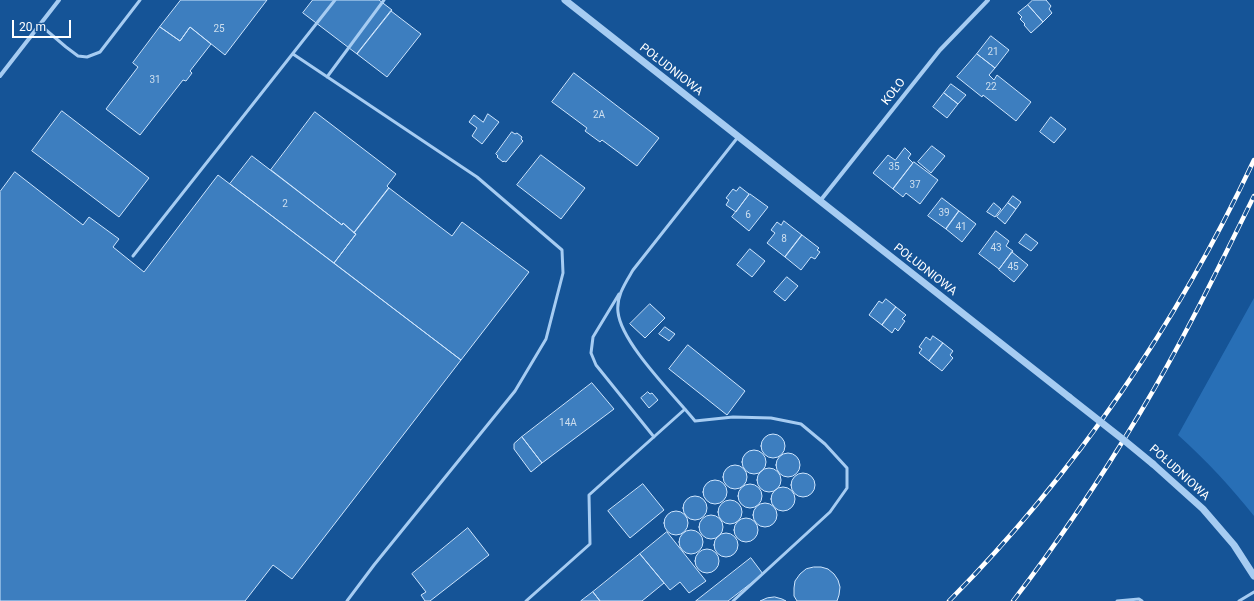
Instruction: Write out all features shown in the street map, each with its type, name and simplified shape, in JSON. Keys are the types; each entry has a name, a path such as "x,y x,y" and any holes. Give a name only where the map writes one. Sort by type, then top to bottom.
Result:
{"street":[{"path":"0,76 58,0"},
{"name":"POŁUDNIOWA","path":"565,0 1153,464 1203,509 1234,545 1254,576"},
{"name":"KOŁO","path":"820,201 940,50 988,0"}],"lane":[{"path":"39,24 78,56 87,57 100,52 140,0"},
{"path":"133,256 335,0"},
{"path":"327,77 384,0"},
{"path":"293,54 477,177 562,250 563,273 546,339 516,391 374,565 347,601"},
{"path":"654,437 596,365 591,353 594,337 633,270 738,137"},
{"path":"620,292 617,311 623,330 634,348 695,421 733,417 771,418 801,424 825,444 847,468 847,488 830,512 733,601"},
{"path":"526,601 590,544 589,495 685,410"},
{"path":"1239,601 1254,592"},
{"path":"1117,601 1139,599 1142,601"}],"shaded area":[{"path":"1254,298 1254,516 1218,474 1178,435"}],"building":[{"path":"181,0 267,0 225,55 190,27 180,41 160,27"},
{"path":"313,0 379,0 392,10 357,54 303,13"},
{"path":"1033,0 1046,0 1051,6 1049,9 1052,13 1043,22 1028,5"},
{"path":"1028,5 1043,22 1031,33 1020,19 1022,17 1018,13"},
{"path":"391,11 421,34 387,77 357,54"},
{"path":"160,27 180,41 190,27 211,44 190,71 192,73 186,81 183,80 140,135 106,109 138,67 133,63"},
{"path":"991,36 1009,50 995,68 977,54"},
{"path":"977,54 995,68 989,75 994,80 997,75 1031,102 1016,121 957,77"},
{"path":"574,73 659,138 637,166 602,140 600,142 585,131 587,128 552,102"},
{"path":"951,84 966,95 958,104 944,93"},
{"path":"944,93 958,104 947,118 933,107"},
{"path":"62,111 149,178 119,217 32,151"},
{"path":"315,112 396,174 387,186 389,188 354,233 343,223 342,225 271,170"},
{"path":"488,114 499,122 482,144 472,136 477,128 469,122 474,115 483,122"},
{"path":"1051,117 1066,129 1054,143 1040,132"},
{"path":"512,132 515,134 517,133 522,137 521,139 523,141 506,162 503,162 497,157 498,156 496,154"},
{"path":"932,146 945,156 931,173 918,162"},
{"path":"905,148 911,154 908,158 913,163 893,189 873,173 888,155 895,160"},
{"path":"541,155 585,188 561,219 517,185"},
{"path":"252,156 342,225 343,223 356,234 334,263 230,184"},
{"path":"914,162 938,180 920,204 906,193 903,197 893,189"},
{"path":"15,172 83,225 89,217 119,239 113,247 144,272 218,175 461,360 292,579 273,565 245,601 0,601 0,192"},
{"path":"740,187 749,194 736,212 726,205 729,200 726,198 733,189 736,191"},
{"path":"389,188 452,236 462,222 529,272 461,360 334,263 356,234 354,233"},
{"path":"750,194 768,207 749,231 732,217"},
{"path":"1013,196 1021,202 1016,209 1008,203"},
{"path":"942,198 959,211 946,229 928,216"},
{"path":"994,203 1001,209 995,217 987,212"},
{"path":"1008,203 1016,209 1005,224 997,217"},
{"path":"959,211 976,224 962,242 946,229"},
{"path":"784,221 802,235 785,257 767,243 775,233 771,230 777,222 781,225"},
{"path":"996,231 1009,241 1006,246 1013,251 999,269 979,254"},
{"path":"1026,234 1038,243 1031,251 1019,243"},
{"path":"802,235 819,248 817,250 820,252 815,259 811,257 801,270 785,257"},
{"path":"750,249 765,261 752,277 737,265"},
{"path":"1012,252 1028,265 1014,282 999,270"},
{"path":"787,277 798,286 785,301 774,292"},
{"path":"886,299 896,307 882,325 869,315 879,301 882,303"},
{"path":"650,304 665,318 645,338 630,324"},
{"path":"896,307 906,315 902,319 905,321 898,331 895,328 892,333 882,325"},
{"path":"665,327 675,334 669,341 659,334"},
{"path":"933,336 943,343 929,361 919,353 922,349 919,347 926,337 930,340"},
{"path":"943,343 953,351 950,355 953,358 942,371 929,361"},
{"path":"688,345 745,391 727,415 669,369"},
{"path":"592,383 614,409 542,463 522,437"},
{"path":"648,392 650,394 652,393 658,400 649,408 641,398"},
{"path":"773,434 782,437 785,446 782,455 773,458 764,455 761,446 764,437"},
{"path":"522,437 542,463 531,472 514,449 514,444"},
{"path":"754,450 763,453 766,462 763,471 754,474 745,471 742,462 745,453"},
{"path":"788,453 797,456 800,465 797,474 788,477 779,474 776,465 779,456"},
{"path":"735,465 744,468 747,477 744,486 735,489 726,486 723,477 726,468"},
{"path":"769,468 774,469 780,475 780,485 774,491 769,492 764,491 758,485 757,480 758,475 764,469"},
{"path":"803,473 812,476 815,485 812,494 803,497 794,494 791,485 794,476"},
{"path":"715,480 724,483 727,492 724,501 715,504 706,501 703,492 706,483"},
{"path":"643,484 664,510 630,538 608,511"},
{"path":"750,484 759,487 762,496 759,505 750,508 741,505 738,496 741,487"},
{"path":"783,487 792,490 795,499 792,508 783,511 774,508 771,499 774,490"},
{"path":"695,496 704,499 707,508 704,517 695,520 686,517 683,508 686,499"},
{"path":"730,500 739,503 742,512 739,521 730,524 721,521 718,512 721,503"},
{"path":"765,503 774,506 777,515 774,524 765,527 756,524 753,515 756,506"},
{"path":"676,511 681,512 687,518 687,528 681,534 676,535 671,534 665,528 664,523 665,518 671,512"},
{"path":"711,515 716,516 722,522 722,532 716,538 711,539 706,538 700,532 699,527 700,522 706,516"},
{"path":"746,518 751,519 757,525 757,535 751,541 746,542 741,541 735,535 734,530 735,525 741,519"},
{"path":"468,528 489,555 430,601 425,601 421,595 426,592 412,574"},
{"path":"691,530 700,533 703,542 700,551 691,554 682,551 679,542 682,533"},
{"path":"667,532 706,581 689,593 680,582 670,590 640,554"},
{"path":"726,533 731,534 737,540 737,550 731,556 726,557 721,556 715,550 714,545 715,540 721,534"},
{"path":"707,549 716,552 719,561 716,570 707,573 698,570 695,561 698,552"},
{"path":"640,554 664,583 642,601 600,601 593,592"},
{"path":"751,558 763,574 728,601 696,601"},
{"path":"814,567 828,569 834,574 840,587 837,601 797,601 794,596 795,581 806,569"},
{"path":"593,592 600,601 581,601"},
{"path":"775,597 786,601 760,601 767,598"}],"railway":[{"path":"949,601 995,552 1039,501 1081,448 1120,394 1192,279 1254,160"},
{"path":"1013,601 1079,509 1140,413 1185,333 1254,196"}]}
